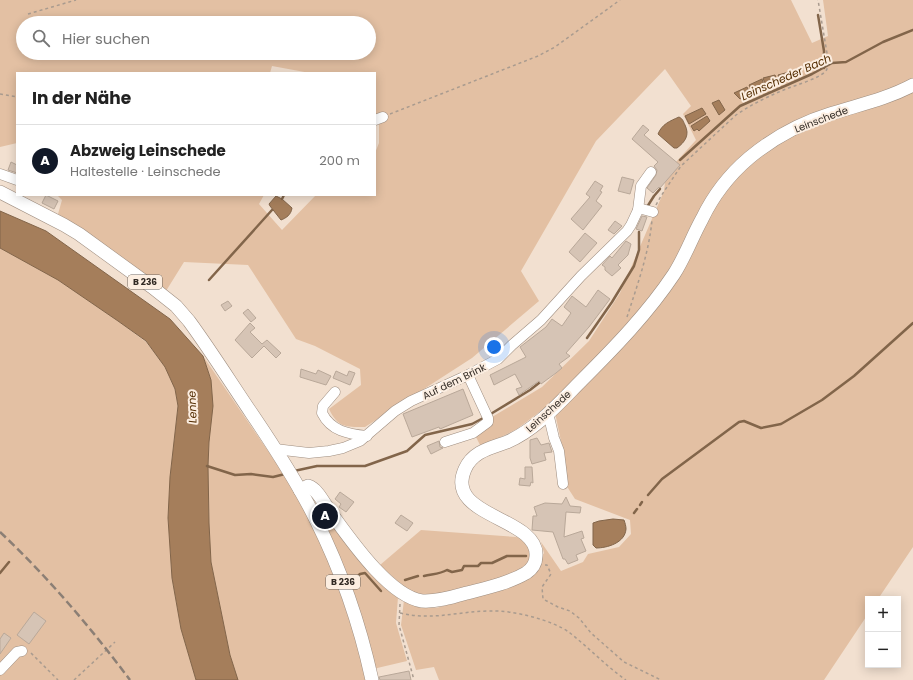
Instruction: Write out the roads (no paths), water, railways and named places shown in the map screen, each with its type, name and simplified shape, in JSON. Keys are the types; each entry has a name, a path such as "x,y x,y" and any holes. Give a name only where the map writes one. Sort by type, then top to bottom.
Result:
{"main road":[{"name":"Leinschede","path":"300,490 308,486 314,488 332,515 381,576 403,594 413,598 425,601 453,597 529,571 535,563 536,550 530,539 518,530 480,508 468,498 463,489 462,478 466,467 478,454 523,434 548,413 599,363 637,322 674,273 715,196 749,158 785,134 810,121 885,98 913,85"},
{"name":"B 236","path":"0,192 79,234 152,287 176,306 189,320 289,470 316,520 335,561 360,634 372,680"}],"street":[{"name":"Auf dem Brink","path":"275,448 309,453 343,448 360,441 395,411 411,401 468,375 498,359 541,320 581,276 627,231 638,210 641,186 651,172"},
{"path":"0,174 16,180"},
{"path":"638,210 642,209 653,212"},
{"path":"444,442 473,433 488,422 487,415 468,375"},
{"path":"334,392 323,406 322,413 330,424 338,430 367,436"},
{"path":"548,413 559,451 563,484"},
{"path":"337,450 340,441 338,430"},
{"path":"0,670 17,652 22,651"}],"water":[{"path":"789,72 792,74 792,77 780,81 778,75"},
{"path":"775,75 778,82 766,87 763,78"},
{"path":"762,79 765,88 753,93 749,85"},
{"path":"747,87 750,94 740,99 734,93"},
{"path":"719,100 725,110 719,115 712,103"},
{"path":"702,108 706,114 689,124 685,116"},
{"path":"707,116 710,121 699,131 697,129 694,131 691,126"},
{"path":"679,117 685,125 687,135 677,148 674,148 658,134 664,125"},
{"path":"276,196 292,208 291,213 281,220 269,204"},
{"name":"Lenne","path":"0,211 46,231 170,319 203,356 211,380 213,406 208,466 211,562 230,655 238,680 196,680 181,629 172,578 168,518 170,477 178,406 175,389 165,367 146,341 58,280 0,248"},
{"path":"613,519 624,520 626,528 625,534 615,544 596,548 593,545 593,523"}],"waterway":[{"path":"818,15 824,51 824,68"},
{"name":"Leinscheder Bach","path":"680,160 740,106 812,74 832,63 846,62 883,42 913,30"},
{"name":"Leinscheder Bach","path":"647,207 660,189"},
{"path":"209,280 272,210"},
{"name":"Leinscheder Bach","path":"587,338 612,302 634,266 639,250 639,232"},
{"path":"648,495 662,479 739,422 744,421 761,428 781,424 822,400 854,376 913,323"},
{"name":"Leinscheder Bach","path":"489,415 539,383"},
{"name":"Leinscheder Bach","path":"294,471 317,466 365,466 407,451 425,435 472,424 485,417"},
{"name":"Leinscheder Bach","path":"207,466 235,475 251,474 273,477 285,474"},
{"path":"634,513 637,509"},
{"path":"424,576 447,570 452,572 462,570 464,566 478,566 481,563 492,563 507,556 526,556"},
{"path":"0,573 9,562"},
{"path":"354,580 360,574 365,573 381,591"},
{"path":"405,580 418,576"}],"railway":[{"path":"0,532 18,549 68,603 130,680"}],"place":[{"name":"Abzweig Leinschede","path":"325,516"}]}
